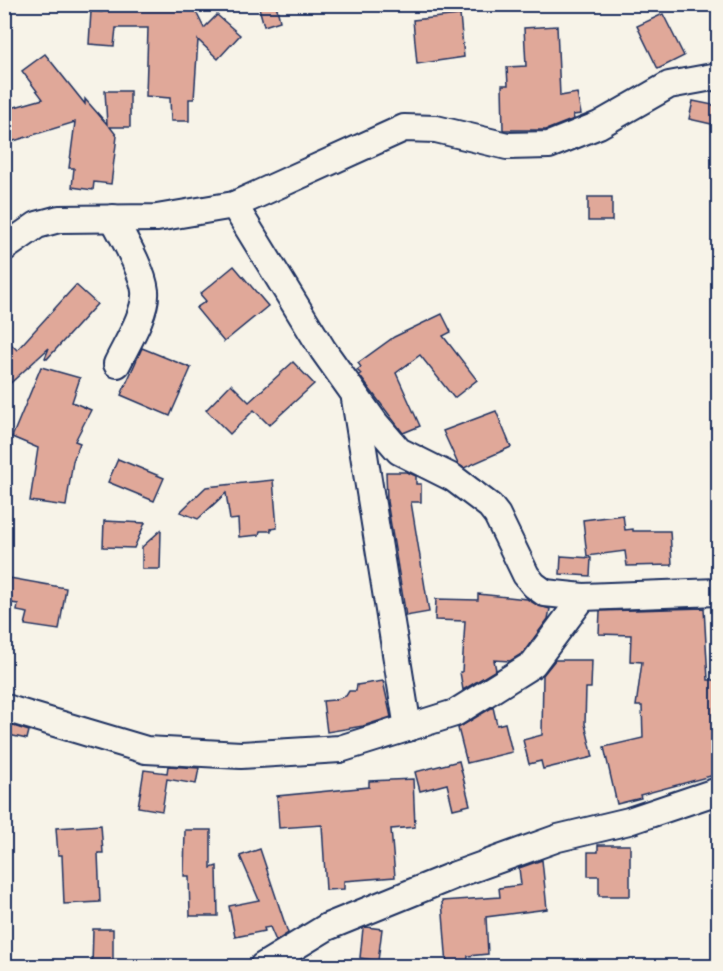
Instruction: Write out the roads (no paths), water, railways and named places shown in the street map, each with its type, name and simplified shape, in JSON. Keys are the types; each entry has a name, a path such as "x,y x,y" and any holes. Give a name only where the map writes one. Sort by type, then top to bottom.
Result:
{"street":[{"path":"4,249 37,225 59,219 157,218 234,205 404,128 436,129 507,146 549,145 599,125 669,85 718,76"},
{"path":"234,205 323,350 375,423 399,451 453,478 490,506 534,585 545,593 583,597 718,592"},
{"path":"113,218 137,266 145,291 141,315 117,364"},
{"path":"354,393 408,728"},
{"path":"4,707 146,750 241,755 340,749 455,713 533,664 583,597"},
{"path":"263,966 327,927 455,875 558,838 629,821 718,791"}]}
